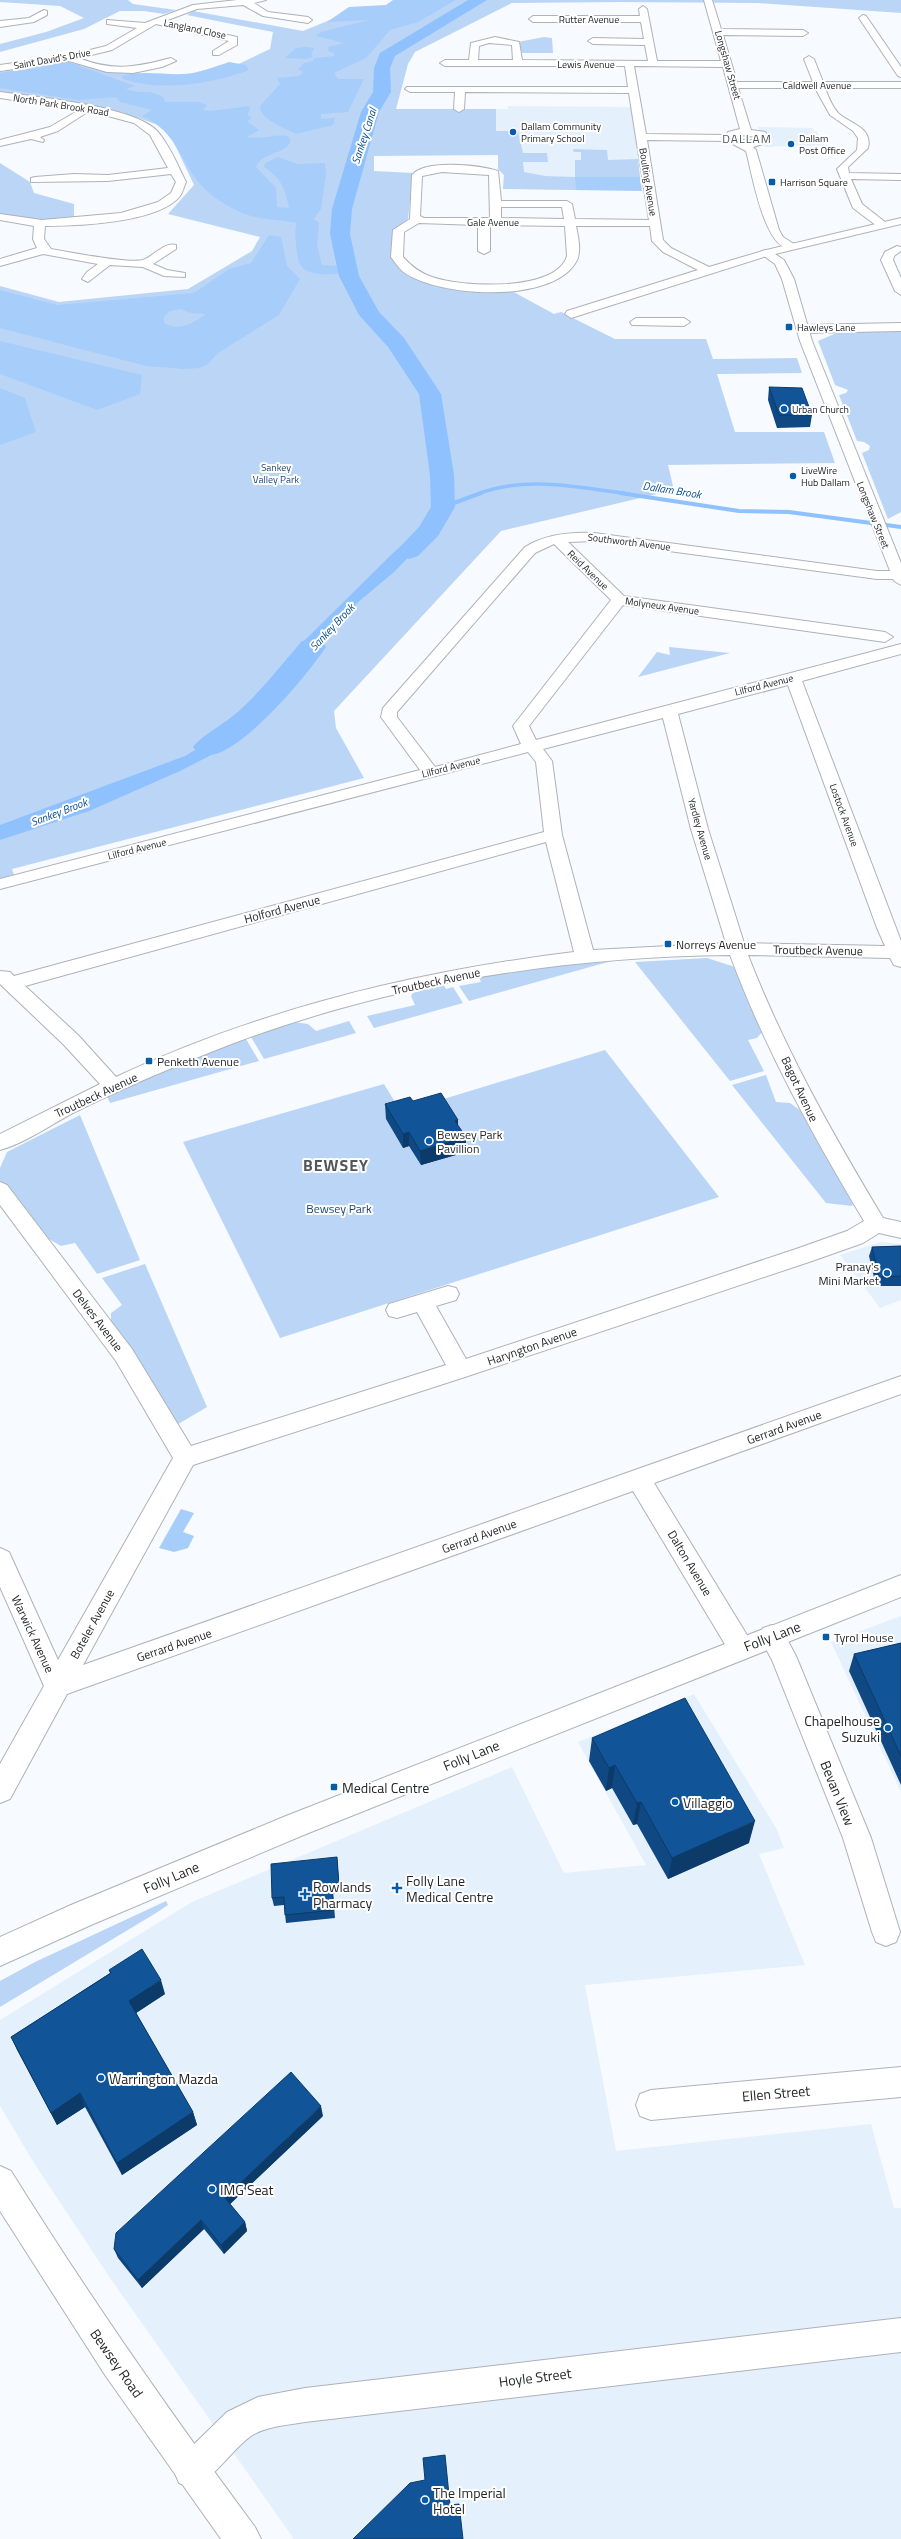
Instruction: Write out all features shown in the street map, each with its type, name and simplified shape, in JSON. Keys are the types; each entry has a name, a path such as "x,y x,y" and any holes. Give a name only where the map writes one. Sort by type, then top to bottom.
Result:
{"street":[{"path":"184,0 192,2 196,7"},
{"name":"Saint David's Drive","path":"0,68 70,58 97,52 123,42 145,26 155,21 196,7 262,0"},
{"name":"Longshaw Street","path":"708,0 719,32 746,131"},
{"path":"245,2 266,14 308,20"},
{"path":"643,8 653,64"},
{"path":"0,24 14,27 44,13"},
{"path":"863,18 901,74"},
{"name":"Rutter Avenue","path":"533,19 644,20"},
{"name":"Langland Close","path":"155,21 234,39 234,43 216,53"},
{"path":"110,22 145,26"},
{"path":"719,32 804,33"},
{"path":"473,63 474,45 480,42 492,41 516,44 518,63"},
{"path":"593,41 648,42"},
{"path":"83,44 97,52"},
{"path":"70,58 100,69 134,71 157,67 171,61"},
{"path":"809,59 832,112 851,124 862,136 864,143 862,151 843,166 845,176 857,206 881,224"},
{"name":"Lewis Avenue","path":"445,63 728,64"},
{"name":"Boulting Avenue","path":"629,64 658,241 663,247 708,271"},
{"name":"Caldwell Avenue","path":"734,85 901,85"},
{"path":"410,89 460,89 547,94 634,90"},
{"path":"459,108 460,89"},
{"name":"North Park Brook Road","path":"0,217 41,223 107,219 154,208 172,198 180,187 180,178 159,140 147,127 124,116 88,108 1,101"},
{"path":"0,142 36,138 88,108"},
{"path":"733,140 735,132 746,131 765,135 766,140 751,150"},
{"path":"640,137 733,140 760,143"},
{"path":"733,140 751,150 773,230 779,239 790,246"},
{"path":"36,180 50,176 108,178 175,170"},
{"path":"496,222 494,173 490,171 424,170 417,176 414,217 417,220 399,230 397,257 402,267 414,275 433,282 478,288 532,284 552,277 566,268 572,259 569,223"},
{"path":"845,176 901,177"},
{"name":"Gale Avenue","path":"496,204 567,204 569,223"},
{"name":"Gale Avenue","path":"417,220 569,223 654,222"},
{"path":"571,314 790,246 881,224 901,221"},
{"path":"484,222 484,251"},
{"path":"41,223 38,230 39,241 44,250"},
{"path":"145,264 172,247"},
{"path":"900,249 889,254 887,260 901,291"},
{"path":"0,263 44,250 107,262 145,264 164,273 181,275"},
{"name":"Longshaw Street","path":"766,253 778,259 782,266 802,329 874,517 900,578"},
{"path":"88,279 91,274 107,262"},
{"path":"630,296 647,305"},
{"path":"636,322 661,317 684,322"},
{"path":"802,329 901,327"},
{"name":"Southworth Avenue","path":"430,772 389,717 390,708 530,550 557,539 594,537 900,578"},
{"name":"Reid Avenue","path":"557,539 619,600"},
{"name":"Molyneux Avenue","path":"532,746 522,732 523,720 619,600 862,638 885,637"},
{"name":"Lilford Avenue","path":"0,884 901,649"},
{"name":"Lostock Avenue","path":"793,678 899,955"},
{"name":"Yardley Avenue","path":"669,709 696,818 736,948"},
{"path":"532,746 544,761 553,836 566,892 585,956"},
{"name":"Holford Avenue","path":"6,978 553,836"},
{"name":"Troutbeck Avenue","path":"0,1143 112,1085 180,1057 288,1017 418,983 497,968 585,956 736,948 899,955"},
{"name":"Bagot Avenue","path":"736,948 765,1016 822,1135 876,1224"},
{"path":"6,978 71,1040 112,1085"},
{"name":"Delves Avenue","path":"0,1190 124,1355 185,1458"},
{"path":"876,1224 901,1230"},
{"name":"Haryngton Avenue","path":"185,1458 460,1370 854,1237 876,1224"},
{"path":"397,1310 448,1294"},
{"path":"423,1302 460,1370"},
{"name":"Gerrard Avenue","path":"57,1686 901,1385"},
{"name":"Boteler Avenue","path":"0,1790 185,1458"},
{"name":"Dalton Avenue","path":"639,1479 740,1648"},
{"name":"Warwick Avenue","path":"0,1559 57,1686"},
{"name":"Folly Lane","path":"0,1952 81,1915 296,1825 740,1648 901,1586"},
{"name":"Bevan View","path":"772,1636 783,1656 857,1838 886,1932"},
{"name":"Ellen Street","path":"651,2105 901,2082"},
{"name":"Bewsey Road","path":"0,2182 65,2288 191,2471 243,2539"},
{"name":"Hoyle Street","path":"191,2471 239,2424 258,2414 298,2406 901,2335"}],"shaded area":[{"path":"393,0 456,0 418,22 390,30 366,58 334,73 338,79 364,79 348,112 321,114 321,119 335,118 333,125 296,134 274,123 264,115 260,106 280,84 277,78 299,76 303,72 298,69 304,63 313,61 315,58 334,56 334,53 328,51 328,47 344,43 316,36 321,32 369,20 327,22 349,7 386,5"},
{"path":"296,48 314,48 311,54 313,57 306,59 285,58"},
{"path":"66,61 135,86 126,89 136,92 157,94 163,97 165,102 198,102 207,105 203,110 210,111 250,106 248,115 252,118 247,121 259,130 247,137 258,138 288,136 291,141 284,149 263,159 256,167 276,188 277,207 289,208 284,189 275,175 264,167 265,163 278,157 297,164 325,163 326,174 321,209 314,219 319,223 317,245 322,265 339,266 341,273 314,273 309,272 301,266 298,259 296,244 295,230 297,223 248,215 215,198 196,179 172,140 164,131 155,123 142,116 152,110 120,102 116,97 78,100 0,88 0,73"},
{"path":"229,62 246,65 249,70 219,79 186,85 170,86 138,83 123,79 122,76 138,73 190,73 206,70"},
{"name":"Dallam Community Primary School","path":"508,106 631,107 642,191 503,189 504,175 498,169 498,155 386,155 396,109 508,109"},
{"path":"758,127 812,128 813,131 817,131 823,145 764,147"},
{"path":"575,177 640,177 642,191 576,190"},
{"path":"269,235 281,237 287,266 300,279 279,315 218,353 208,364 199,368 185,369 146,366 0,328 0,290 57,305 194,293 229,269 251,263","holes":["180,309 191,313 206,314 186,325 175,327 164,323 164,317 170,311"]},
{"path":"0,341 142,375 140,394 97,410 0,374"},
{"path":"0,388 25,398 36,432 0,445"},
{"path":"881,1242 901,1244 901,1300 880,1308 840,1255"},
{"path":"181,1509 194,1513 183,1532 194,1536 188,1548 174,1552 159,1548"},
{"path":"901,1616 901,1792 831,1642"},
{"path":"694,1694 776,1828 784,1848 759,1854 805,1965 585,1985 616,2151 871,2124 894,2208 901,2208 901,2539 294,2539 110,2278 34,2163 0,2106 0,2020 192,1902 512,1767 564,1873 646,1865 578,1742"}],"green space":[{"path":"0,0 128,0 133,4 176,10 164,14 144,11 120,11 84,29 0,52 0,44 46,32 84,18 60,6 0,2"},
{"name":"Sankey Valley Park","path":"408,0 901,0 901,13 758,3 512,3 415,52 408,64 396,109 496,109 496,131 518,131 523,153 547,153 548,162 523,162 524,172 545,176 575,177 575,160 581,160 581,152 574,152 573,149 607,150 608,160 638,159 640,177 576,177 576,190 503,189 504,175 498,169 498,155 374,156 374,171 413,173 408,219 392,231 394,258 406,274 426,282 510,290 554,314 561,312 615,339 706,339 713,359 797,358 802,373 717,374 735,432 824,432 835,463 668,465 674,490 501,531 334,711 336,728 364,778 12,869 14,875 0,879 0,286 59,302 188,289 252,251 260,237 168,214 194,185 167,128 121,112 0,93 0,72 69,62 101,71 184,76 228,69 270,49 273,32 187,15 193,11 303,31 357,9 393,9"},
{"path":"544,37 552,38 553,53 522,53 518,42"},
{"path":"0,163 30,182 34,193 74,204 74,220 41,220 0,214"},
{"path":"901,330 901,512 888,519 862,453 869,450 870,446 864,442 857,441 839,395 846,393 848,390 835,385 818,341 839,332"},
{"path":"669,647 730,653 638,677 657,652 670,655"},
{"path":"707,958 738,968 763,1031 757,1038 748,1040 764,1071 730,1081 635,962"},
{"path":"615,960 469,1001 459,986 481,982 479,977 572,963"},
{"path":"443,984 446,989 453,987 463,1003 374,1028 367,1016 415,1005 411,996 413,993"},
{"path":"349,1021 356,1033 264,1059 251,1037 294,1022 308,1024 316,1031"},
{"path":"246,1039 259,1061 110,1103 107,1096 198,1056"},
{"name":"Bewsey Park","path":"605,1050 719,1197 280,1338 183,1142 384,1084 401,1112"},
{"path":"766,1075 776,1102 790,1103 801,1111 853,1204 852,1206 826,1203 732,1085"},
{"path":"80,1115 140,1260 97,1274 75,1243 61,1246 49,1239 0,1181 0,1168 7,1152"},
{"path":"145,1264 207,1407 175,1426 111,1323 111,1313 122,1305 102,1278"},
{"path":"166,1901 168,1905 156,1913 0,2007 0,1981 35,1962"}],"water":[{"name":"Sankey Brook","path":"431,508 449,510 444,521 394,572 357,603 304,663 274,690 233,739 215,753 180,771 89,811 0,840 0,825 185,756 215,738 237,717 298,647 393,553 421,529"}],"building":[{"path":"769,387 802,388 812,415 779,415"},
{"name":"Bewsey Park Pavillion","path":"441,1093 458,1120 455,1121 466,1137 420,1151 409,1132 403,1134 385,1104 410,1097 413,1101"},
{"name":"Pranay's Mini Market","path":"901,1246 901,1276 879,1277 872,1247"},
{"name":"Chapelhouse Suzuki","path":"901,1643 901,1756 854,1654"},
{"name":"Villaggio","path":"685,1698 755,1821 672,1858 641,1802 637,1803 615,1765 609,1768 592,1738"},
{"name":"Rowlands Pharmacy","path":"337,1857 339,1886 332,1886 334,1910 285,1915 284,1897 272,1898 271,1864"},
{"name":"Warrington Mazda","path":"142,1949 161,1980 129,2001 193,2112 117,2163 80,2093 51,2113 11,2037 111,1973 109,1970"},
{"name":"IMG Seat","path":"291,2072 321,2106 225,2198 245,2222 221,2245 201,2220 138,2280 114,2249 116,2233"},
{"name":"The Imperial Hotel","path":"445,2455 450,2505 459,2504 463,2539 353,2539 410,2483 425,2480 423,2458"}],"waterway":[{"name":"Sankey Canal","path":"409,551 429,531 443,507 442,475 430,394 396,343 370,315 349,276 340,234 342,209 370,112 382,92 382,68 388,53 479,0"},
{"name":"Dallam Brook","path":"481,493 496,488 534,484 572,486 629,494"},
{"name":"Dallam Brook","path":"443,507 481,493"},
{"name":"Dallam Brook","path":"620,493 739,511 789,512 901,527"},
{"name":"Sankey Brook","path":"208,747 224,738 252,715 312,647"}],"place":[{"name":"Dallam Community Primary School","path":"513,132"},
{"name":"Dallam Post Office","path":"791,144"},
{"name":"Harrison Square","path":"772,182"},
{"name":"Hawleys Lane","path":"789,327"},
{"name":"Urban Church","path":"784,409"},
{"name":"LiveWire Hub Dallam","path":"793,476"},
{"name":"Norreys Avenue","path":"668,944"},
{"name":"Penketh Avenue","path":"149,1061"},
{"name":"Bewsey Park Pavillion","path":"429,1141"},
{"name":"Pranay's Mini Market","path":"887,1273"},
{"name":"Tyrol House","path":"826,1637"},
{"name":"Chapelhouse Suzuki","path":"888,1728"},
{"name":"Medical Centre","path":"334,1787"},
{"name":"Villaggio","path":"675,1802"},
{"name":"Folly Lane Medical Centre","path":"397,1888"},
{"name":"Rowlands Pharmacy","path":"305,1894"},
{"name":"Warrington Mazda","path":"101,2078"},
{"name":"IMG Seat","path":"212,2189"},
{"name":"The Imperial Hotel","path":"425,2500"}],"district":[{"name":"DALLAM","path":"747,138"},
{"name":"BEWSEY","path":"336,1165"}]}
